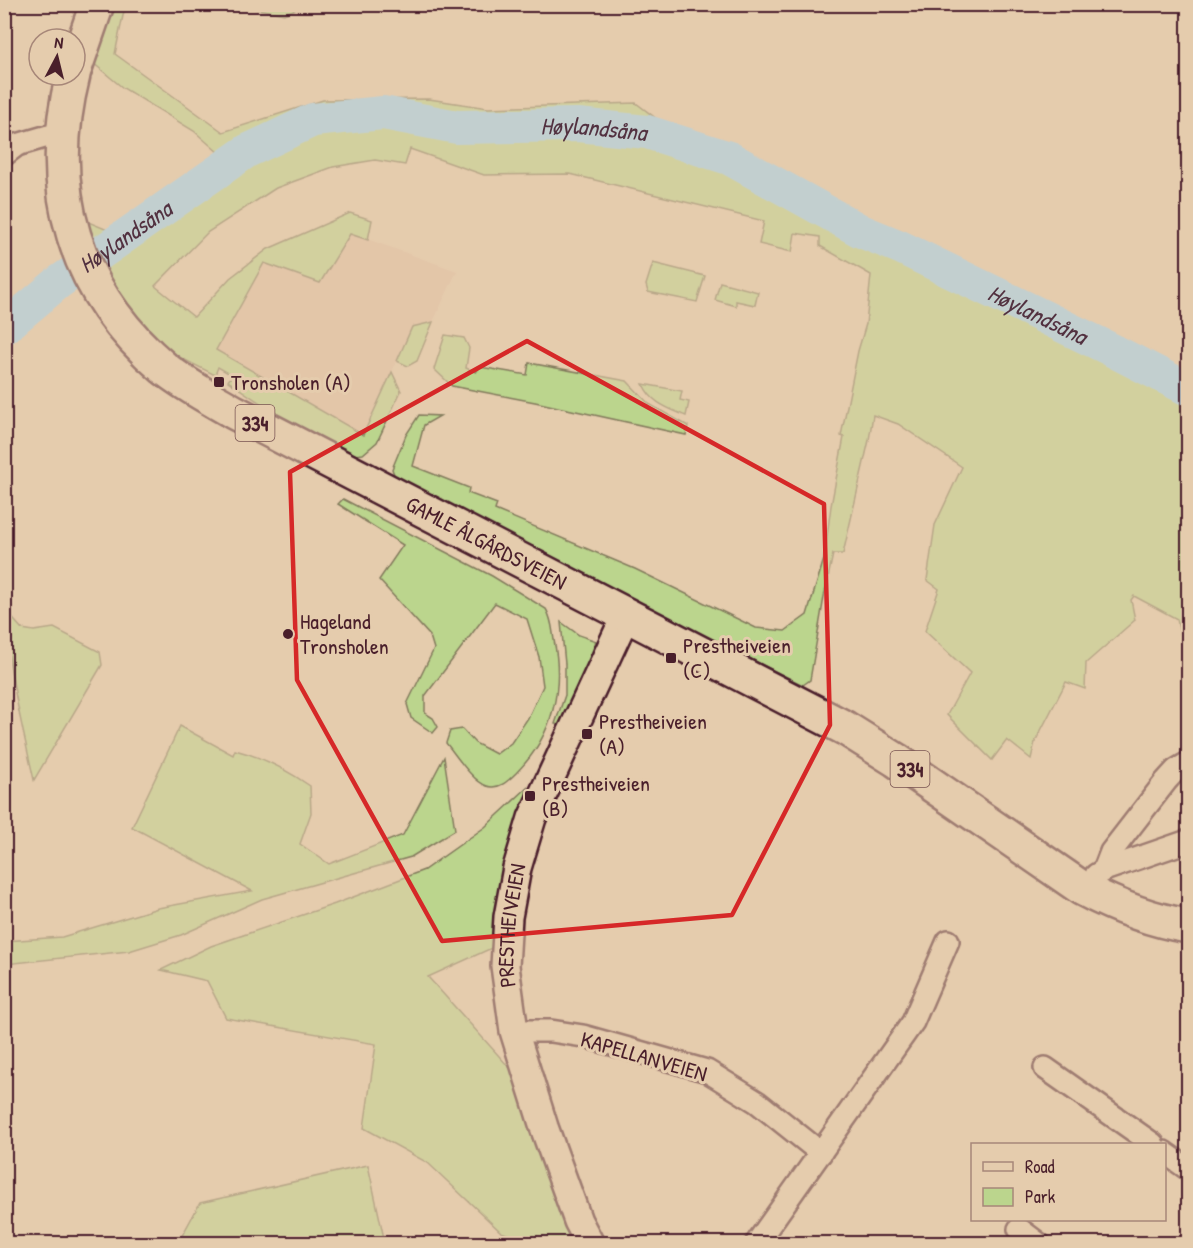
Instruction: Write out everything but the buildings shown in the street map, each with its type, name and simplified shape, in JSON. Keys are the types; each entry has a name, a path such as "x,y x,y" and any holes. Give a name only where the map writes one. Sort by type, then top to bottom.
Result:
{"main road":[{"path":"87,33 97,4"},
{"name":"GAMLE ÅLGÅRDSVEIEN","path":"71,87 66,110 62,161 67,207 86,270 117,320 134,340 165,369 244,418 845,728 1094,879 1105,900 1145,917 1188,926"}],"street":[{"path":"9,146 48,136 63,136"},
{"name":"PRESTHEIVEIEN","path":"590,1244 578,1221 544,1127 514,1030 505,966 508,917 517,868 532,818 626,615"},
{"path":"1094,879 1111,852 1166,781 1176,770 1188,763"},
{"path":"1094,879 1188,841"},
{"path":"756,1244 913,1022 948,941"},
{"name":"KAPELLANVEIEN","path":"514,1030 583,1036 707,1071 758,1102 821,1153"},
{"path":"1045,1068 1152,1143"},
{"path":"1166,1153 1188,1169"},
{"path":"1019,1229 1039,1244"}],"highlighted area":[{"path":"527,341 824,504 830,725 732,915 442,941 297,680 290,472"}],"shaded area":[{"path":"350,233 457,271 433,322 412,328 363,435 216,350 264,263"}],"green space":[{"path":"108,5 130,5 125,6 115,54 223,132 323,100 429,99 488,108 636,103 665,125 888,231 1188,381 1188,636 1180,634 1177,619 1134,596 1131,600 1135,620 1086,663 1085,689 1066,682 1035,742 1031,759 1007,740 992,760 947,715 970,673 925,631 939,589 927,580 935,525 962,467 898,424 873,415 843,554 833,554 810,680 803,685 406,489 397,482 392,469 406,435 419,415 440,416 424,425 413,466 469,488 468,493 497,504 495,510 635,569 756,628 785,631 807,615 824,559 844,437 841,436 858,351 866,324 871,275 820,246 820,237 795,233 792,252 759,244 764,221 570,174 484,175 410,149 405,165 375,160 333,167 276,188 208,232 155,286 194,317 230,278 268,249 350,213 372,220 368,240 350,234 320,283 264,263 216,350 363,435 392,372 401,391 377,442 363,454 347,456 300,430 228,381 232,375 218,367 215,375 161,348 118,298 98,260 86,221 110,231 179,184 217,163 219,153 194,131 123,88 92,62"},
{"path":"237,5 306,5 284,14"},
{"path":"653,263 705,276 697,302 648,292 646,285"},
{"path":"720,282 758,292 755,305 736,301 736,306 715,300"},
{"path":"433,322 417,361 408,366 397,361 412,327"},
{"path":"445,335 464,338 469,348 466,368 476,372 480,367 527,375 529,363 627,381 649,404 688,426 686,435 452,386 434,369"},
{"path":"643,384 682,391 680,400 689,402 686,416 655,400"},
{"path":"343,499 492,576 546,609 550,616 558,676 553,710 540,742 530,757 504,783 492,787 476,779 446,743 450,731 462,729 475,743 496,754 511,743 528,718 543,686 539,657 527,619 495,603 425,696 425,713 433,718 438,727 433,733 411,718 407,704 434,649 430,636 379,580 403,545 338,504"},
{"path":"7,612 22,629 34,631 54,628 100,652 102,665 34,780 7,645"},
{"path":"561,622 579,635 596,641 583,676 560,725 555,724 565,695"},
{"path":"180,726 233,755 235,750 265,760 310,786 311,813 300,844 329,864 403,835 444,757 455,830 411,857 262,899 181,935 129,951 5,964 5,941 62,937 158,908 252,891 132,827"},
{"path":"527,788 522,822 498,892 494,947 428,977 517,1076 578,1243 531,1243 501,1232 428,1163 364,1128 376,1044 226,1018 207,981 161,970 211,946 335,904 424,870 485,827"},
{"path":"368,1165 385,1243 178,1243 200,1203"}],"waterway":[{"name":"Høylandsåna","path":"4,328 59,282 247,151 313,120 383,113 457,127 578,125 647,132 729,158 861,231 900,247 1188,389"}],"place":[{"name":"Tronsholen (A)","path":"219,382"},
{"name":"Hageland Tronsholen","path":"288,634"},
{"name":"Prestheiveien (C)","path":"671,658"},
{"name":"Prestheiveien (A)","path":"587,734"},
{"name":"Prestheiveien (B)","path":"530,796"}]}
